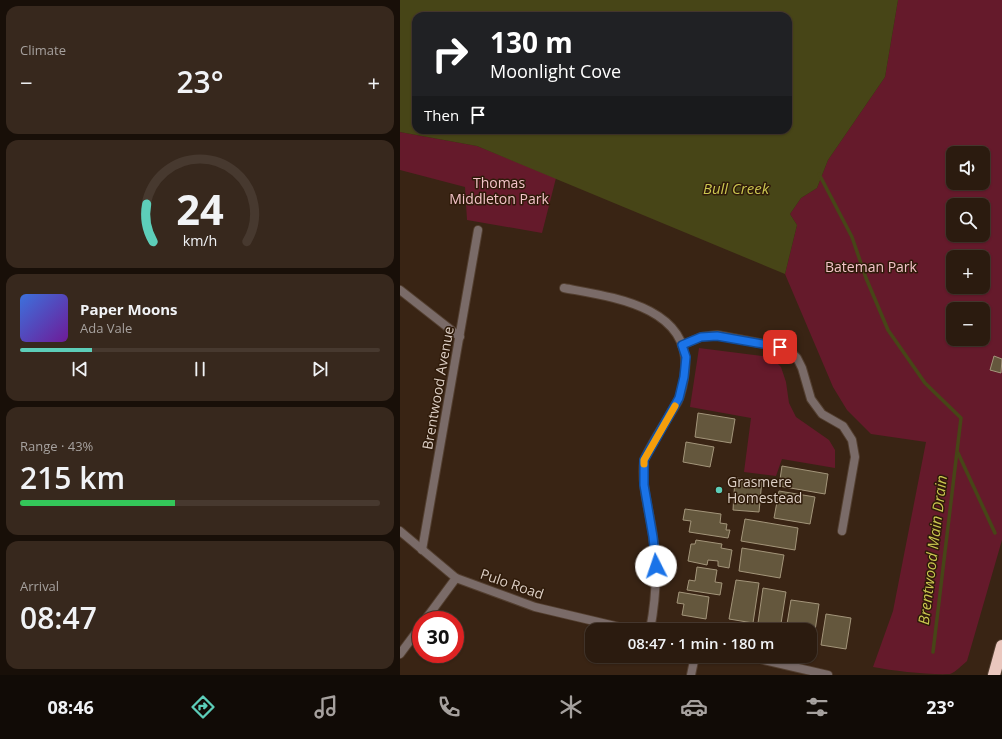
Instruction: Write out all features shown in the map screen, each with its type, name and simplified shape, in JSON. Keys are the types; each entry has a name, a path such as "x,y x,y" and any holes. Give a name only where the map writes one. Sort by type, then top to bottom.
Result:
{"highway":[{"path":"994,675 1002,646"}],"street":[{"name":"Brentwood Avenue","path":"422,550 478,230"},
{"path":"564,288 634,304 656,314 673,328 682,345 686,357 684,377 679,398 644,460 644,485 653,537 657,580 651,623"},
{"path":"400,290 460,337"},
{"path":"682,345 701,337 717,336 780,347 789,350 797,358 802,368 811,399 822,414 843,426 852,440 855,457 842,531"},
{"name":"Pulo Road","path":"400,531 456,578 535,607 602,623"},
{"path":"432,611 456,578"},
{"path":"400,654 412,638"},
{"path":"691,675 694,663"},
{"path":"777,663 828,675"}],"green space":[{"name":"Bateman Park","path":"898,0 1002,0 1002,540 967,661 950,674 932,674 873,667 893,611 926,442 871,434 847,410 833,387 785,274 797,225 790,214 801,198 817,188 828,160 885,77"},
{"name":"Thomas Middleton Park","path":"400,132 477,146 556,178 542,233 467,220 465,187 400,170"},
{"path":"699,348 771,357 781,367 786,382 789,403 796,417 829,440 835,450 835,468 782,459 776,476 744,472 751,418 690,407"}],"water":[{"name":"Bull Creek","path":"400,0 898,0 885,77 828,160 817,188 801,198 790,214 797,225 785,274 477,146 400,132"}],"building":[{"path":"994,356 1002,359 1001,373 990,370"},
{"path":"698,413 735,419 731,443 695,437"},
{"path":"686,442 714,447 710,467 683,462"},
{"path":"782,466 828,474 825,494 779,486"},
{"path":"735,478 762,480 759,512 733,510"},
{"path":"779,491 815,497 810,524 774,518"},
{"path":"685,509 721,514 720,523 727,524 726,530 730,530 728,538 689,532 691,521 683,520"},
{"path":"745,519 798,528 795,550 741,541"},
{"path":"696,540 722,544 721,548 732,550 729,568 718,566 718,561 708,560 707,565 688,561 691,544 695,544"},
{"path":"742,548 784,555 780,578 739,571"},
{"path":"697,567 717,570 715,582 722,583 720,595 687,590 689,580 695,581"},
{"path":"736,580 759,583 753,623 729,619"},
{"path":"763,588 786,592 781,623 758,623"},
{"path":"679,592 709,597 706,619 682,615 684,604 677,603"},
{"path":"791,600 819,604 816,623 787,623"},
{"path":"826,614 851,618 846,649 821,645"}],"waterway":[{"name":"Brentwood Main Drain","path":"819,174 852,237 866,278 888,330 925,383 961,418 933,652"},
{"path":"958,453 995,533"}],"slow traffic":[{"path":"644,464 644,460 675,406"}],"place":[{"name":"Grasmere Homestead","path":"719,490"}],"route":[{"path":"656,566 653,537 644,485 644,460 679,398 684,377 686,357 682,345 701,337 717,336 780,347"}]}
